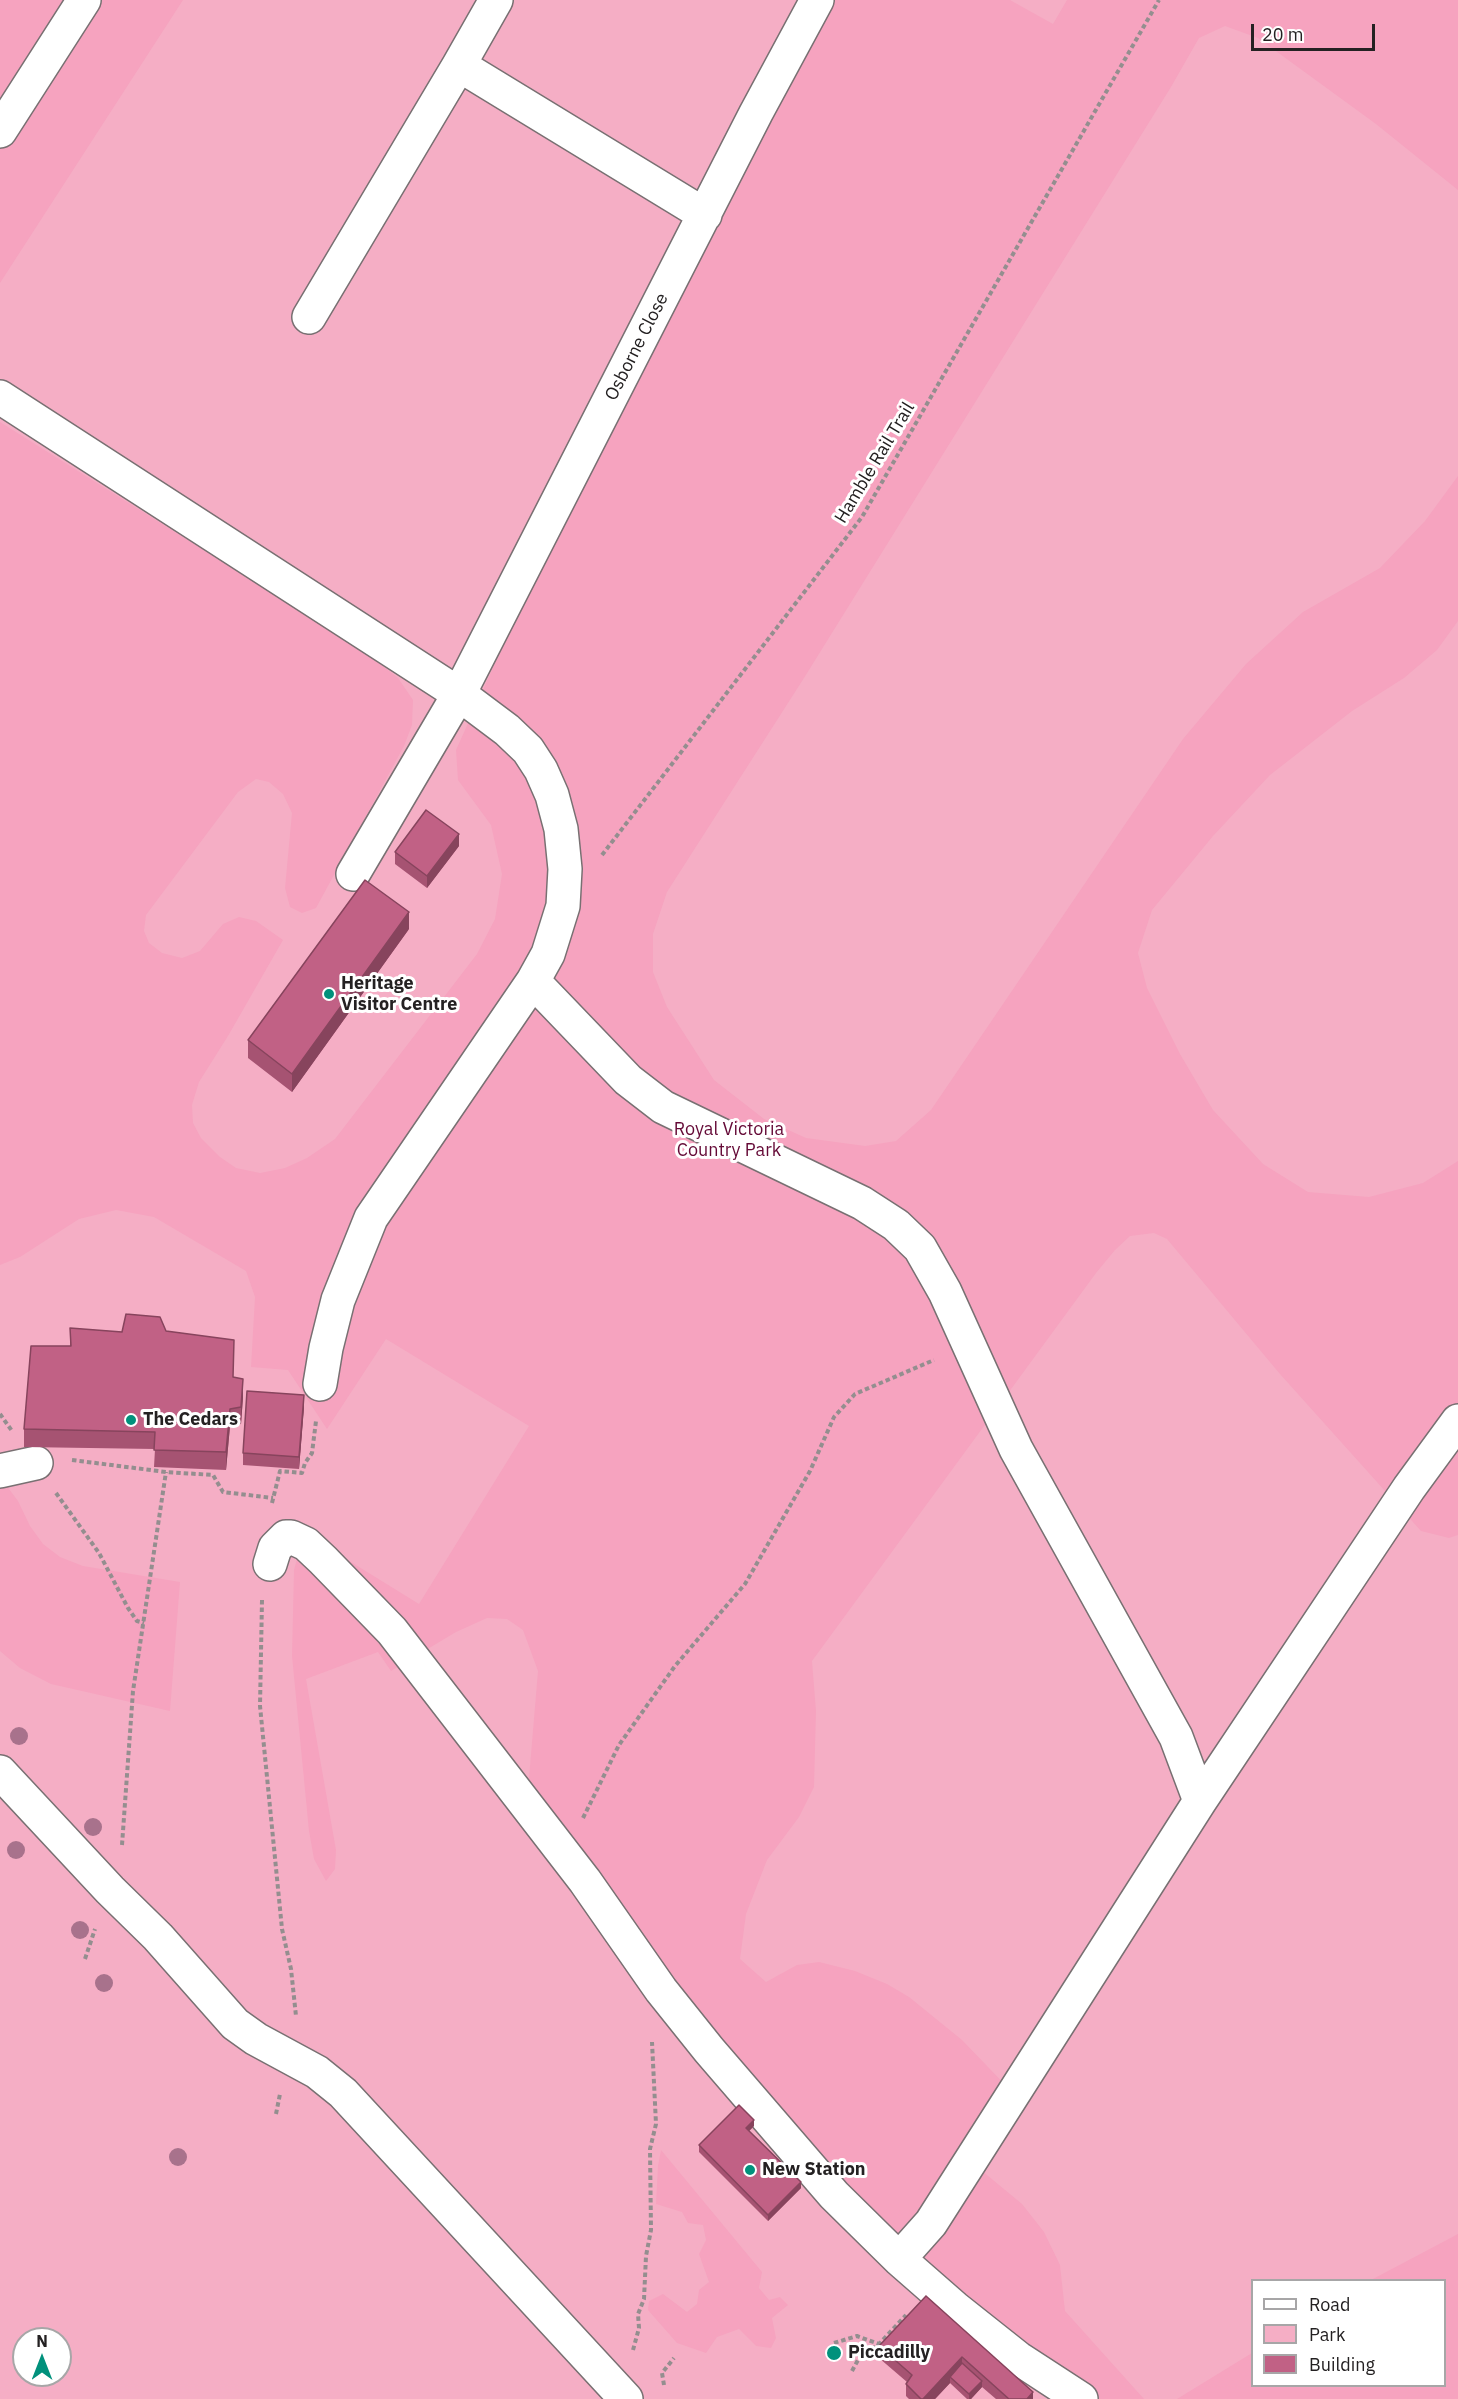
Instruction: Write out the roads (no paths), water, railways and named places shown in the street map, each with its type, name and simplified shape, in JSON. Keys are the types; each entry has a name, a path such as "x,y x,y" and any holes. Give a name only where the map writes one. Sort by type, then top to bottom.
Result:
{"lane":[{"path":"0,131 84,0"},
{"path":"309,317 496,0"},
{"name":"Osborne Close","path":"353,874 459,694 817,0"},
{"path":"459,65 705,215"},
{"path":"0,398 459,694 507,730 528,750 541,770 555,807 561,829 565,869 563,906 548,954 533,981 371,1218 338,1300 320,1384"},
{"path":"533,981 627,1080 663,1107 862,1203 896,1225 920,1248 945,1292 1016,1449 1176,1737 1200,1801"},
{"path":"899,2259 931,2223 1200,1801 1408,1488 1458,1421"},
{"path":"0,1471 36,1463"},
{"path":"270,1564 275,1548 286,1537 306,1544 392,1631 606,1909 661,1990 709,2050 834,2195 930,2287 1018,2358 1081,2399"},
{"path":"0,1772 110,1890 158,1937 235,2024 256,2039 329,2080 343,2093 620,2393"}],"place":[{"name":"Heritage Visitor Centre","path":"329,994"},
{"name":"The Cedars","path":"131,1420"},
{"name":"New Station","path":"750,2170"},
{"name":"Piccadilly","path":"834,2353"}],"park label":[{"name":"Royal Victoria Country Park","path":"729,1140"}]}
